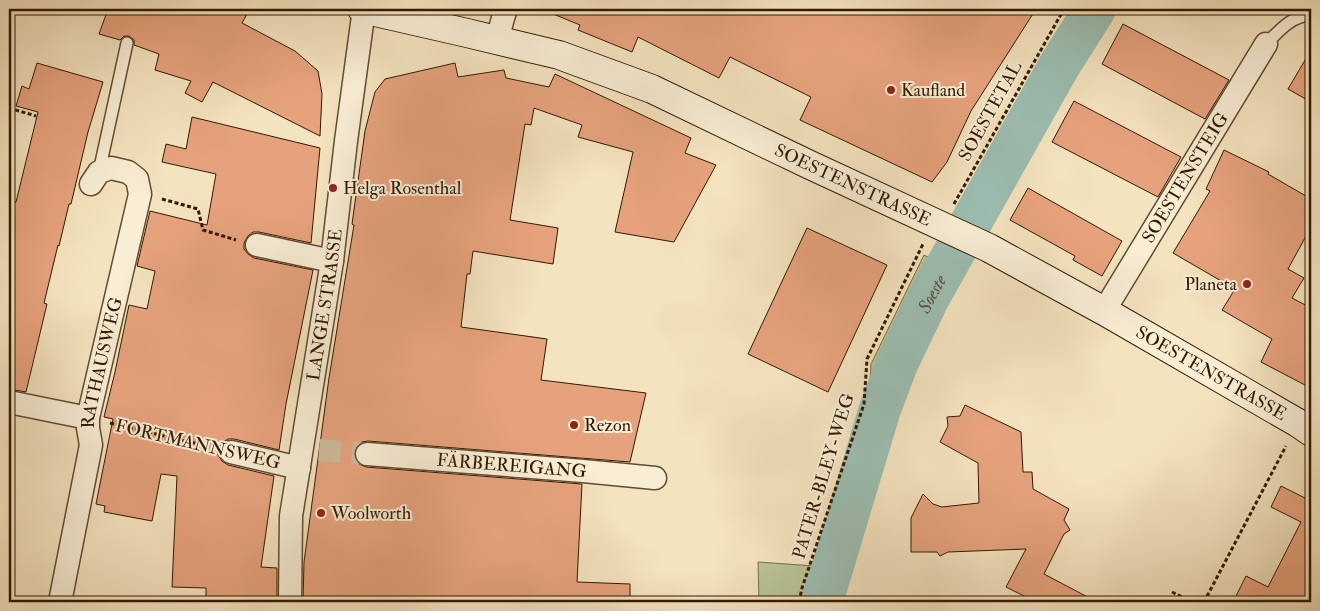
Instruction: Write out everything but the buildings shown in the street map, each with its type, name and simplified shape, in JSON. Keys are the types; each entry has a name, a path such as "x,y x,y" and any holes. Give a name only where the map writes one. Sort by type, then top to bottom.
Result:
{"street":[{"name":"SOESTENSTRASSE","path":"363,9 559,55 652,89 989,248 1104,311 1305,427"},
{"name":"LANGE STRASSE","path":"290,602 291,516 307,456 363,9"},
{"path":"497,40 506,9"},
{"name":"SOESTENSTEIG","path":"1104,311 1266,44"},
{"path":"95,178 111,168 128,172 137,179 140,194"},
{"name":"RATHAUSWEG","path":"60,602 91,444 88,418 140,194"},
{"path":"257,245 332,261"},
{"path":"9,402 88,418"},
{"name":"FORTMANNSWEG","path":"231,452 307,456"},
{"name":"FÄRBEREIGANG","path":"367,454 655,478"}],"lane":[{"path":"1266,44 1285,24 1302,15 1311,15"},
{"path":"95,178 127,43"}],"path":[{"name":"SOESTETAL","path":"942,227 1064,9"},
{"path":"9,108 36,116"},
{"path":"140,194 198,209 203,230 257,245"},
{"name":"PATER-BLEY-WEG","path":"799,602 864,404 867,359 924,240 942,227"},
{"name":"FORTMANNSWEG","path":"88,418 231,452"},
{"path":"1204,602 1305,427"},
{"path":"1172,592 1192,602"}],"green space":[{"path":"924,255 942,264 891,363 814,602 759,602 758,562 815,566 869,398 871,364"}],"waterway":[{"name":"Soeste","path":"822,602 880,409 897,364 928,299 1059,66 1095,9"}],"tunnel":[{"path":"319,450 367,454"}],"place":[{"name":"Kaufland","path":"891,90"},
{"name":"Helga Rosenthal","path":"333,188"},
{"name":"Planeta","path":"1247,284"},
{"name":"Rezon","path":"574,425"},
{"name":"Woolworth","path":"321,513"}]}
